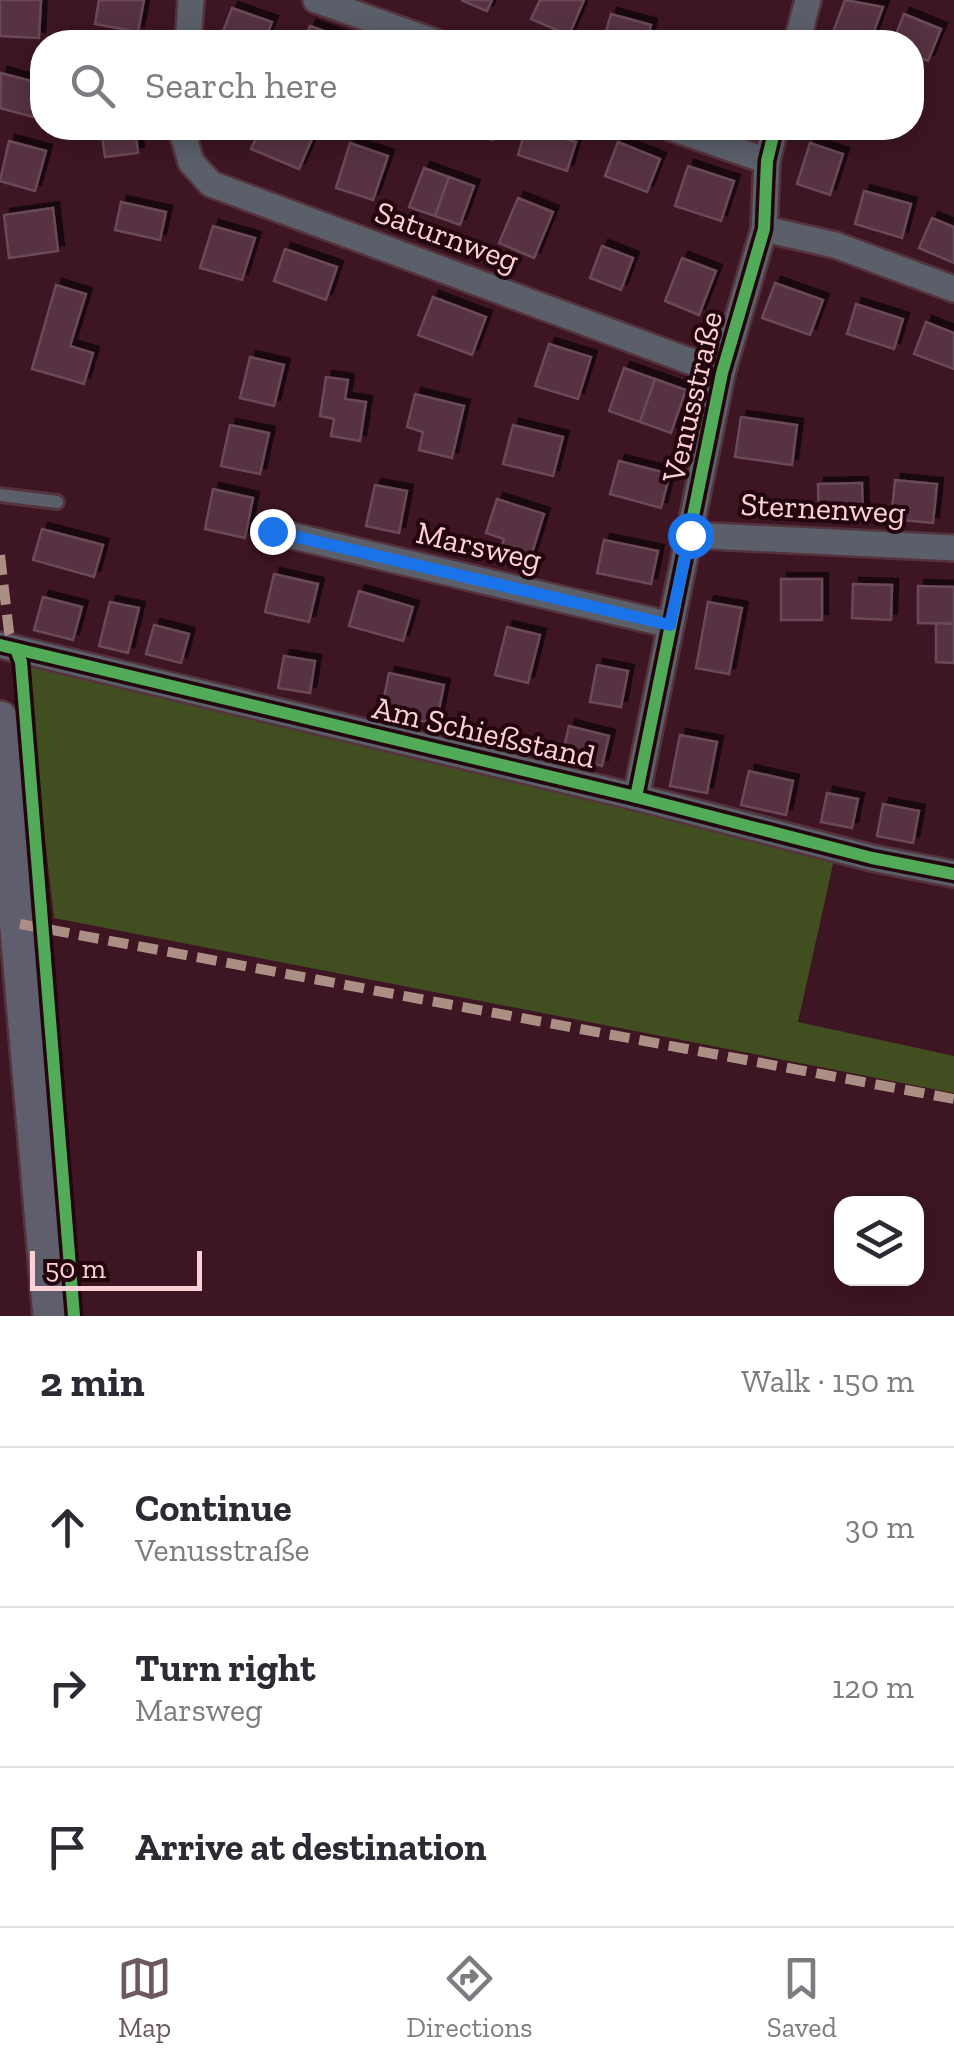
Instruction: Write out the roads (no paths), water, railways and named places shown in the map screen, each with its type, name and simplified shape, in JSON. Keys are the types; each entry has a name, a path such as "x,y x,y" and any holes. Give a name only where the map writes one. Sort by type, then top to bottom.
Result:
{"street":[{"path":"189,30 191,0"},
{"path":"316,0 401,30"},
{"path":"800,30 808,0"},
{"name":"Saturnweg","path":"185,140 191,162 211,184 722,373"},
{"path":"707,140 767,161"},
{"name":"Venusstraße","path":"636,797 722,373 764,229 767,161 772,140"},
{"path":"764,229 836,245 954,289"},
{"name":"Marsweg","path":"272,531 670,625"},
{"name":"Sternenweg","path":"690,535 954,548"},
{"name":"Am Schießstand","path":"0,645 636,797 872,858 954,874"},
{"path":"0,719 51,1316"}],"lane":[{"path":"0,495 57,502"}]}
